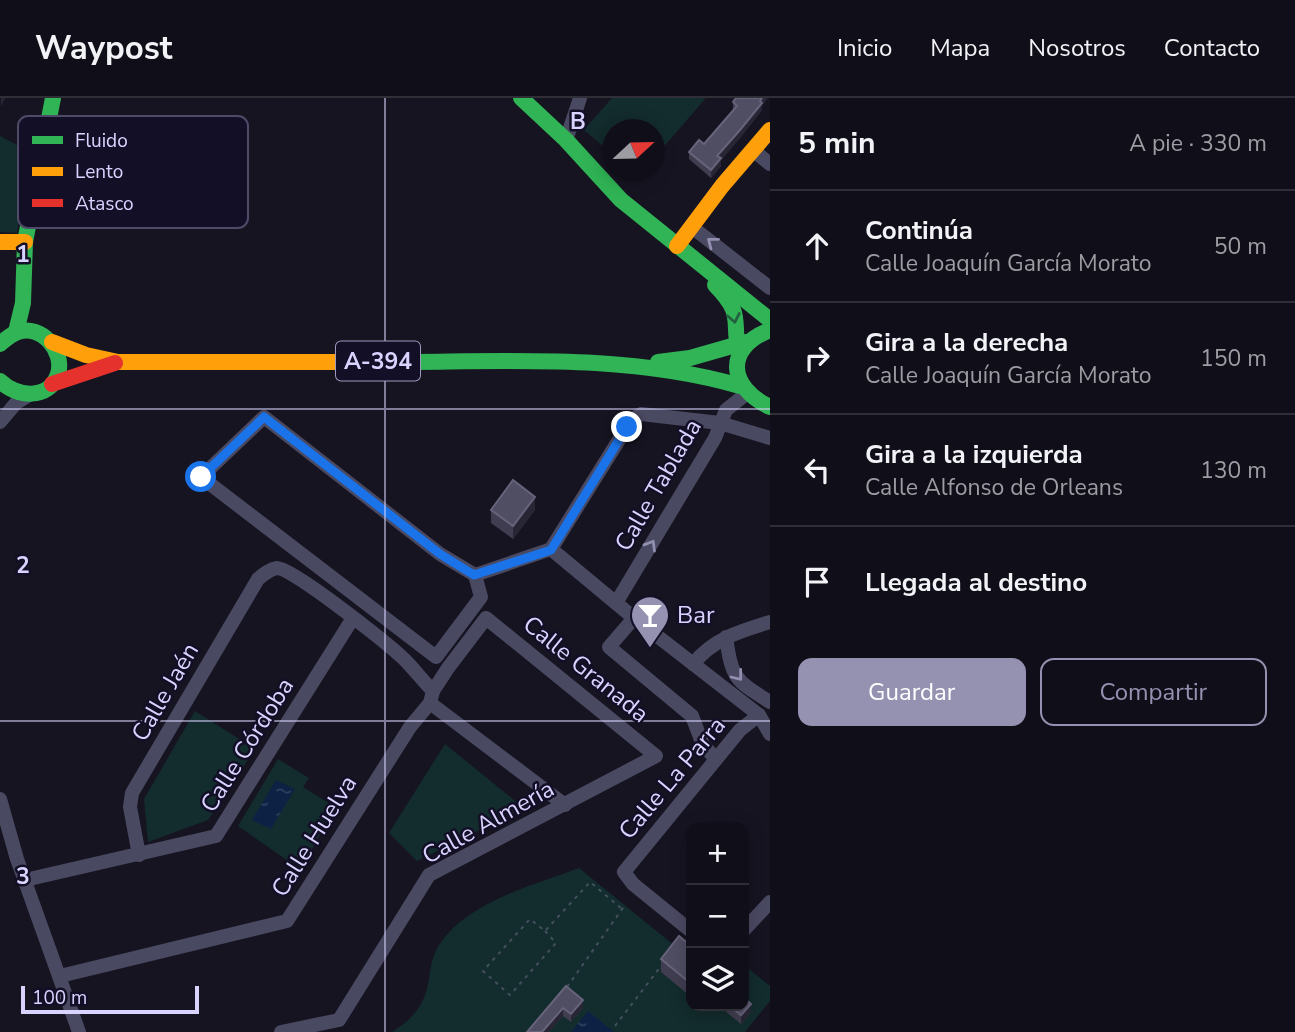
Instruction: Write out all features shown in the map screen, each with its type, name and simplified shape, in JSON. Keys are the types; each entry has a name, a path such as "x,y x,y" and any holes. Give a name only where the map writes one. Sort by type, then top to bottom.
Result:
{"main road":[{"path":"50,116 53,98"},
{"path":"521,98 566,140 621,200 770,320"},
{"path":"680,248 692,227 770,130"},
{"path":"16,332 23,303 28,228"},
{"path":"0,242 25,242"},
{"path":"680,248 726,297 735,311 741,346 736,368 743,390"},
{"path":"0,344 16,332 36,331 23,303"},
{"name":"A-394","path":"637,365 690,358 741,346 760,332 770,330"},
{"name":"A-394","path":"36,331 66,349 118,362 491,361 637,365 711,377 743,390 757,403 770,407"},
{"path":"52,342 57,349 59,367 52,384"},
{"name":"A-394","path":"30,395 52,384 118,362"},
{"path":"0,382 18,394 30,395"}],"street":[{"path":"566,140 580,98"},
{"path":"753,150 770,164"},
{"path":"692,227 770,288"},
{"name":"Calle Tablada","path":"616,603 715,438 726,410 743,390"},
{"path":"0,422 16,402 30,395"},
{"path":"474,575 481,597 436,657 201,477 264,417 440,554 474,575 551,550 627,427 641,414 720,423 770,438"},
{"path":"551,550 759,715 770,734"},
{"name":"Calle Jaén","path":"139,855 130,807 132,793 258,579 278,568 290,572 352,618"},
{"path":"352,618 403,658 432,697 565,805"},
{"name":"Calle Córdoba","path":"25,880 216,836 352,618"},
{"name":"Calle Huelva","path":"60,976 286,921 410,727 486,618"},
{"name":"Calle Granada","path":"486,618 656,756"},
{"path":"634,618 609,647 692,716 703,746 716,760"},
{"path":"693,664 707,648 726,637 770,622"},
{"path":"726,637 730,668 737,679 770,702"},
{"name":"Calle La Parra","path":"686,926 633,884 624,872 740,730 759,715"},
{"name":"Calle Almería","path":"281,1032 339,1020 429,875 656,756"},
{"path":"0,799 17,859 79,1032"},
{"path":"749,925 770,902"}],"path":[{"path":"545,931 590,882 622,909"},
{"path":"567,986 625,905"},
{"path":"530,919 545,931 556,943 510,995 483,971 530,919"},
{"path":"615,1026 664,962"}],"green space":[{"path":"612,98 705,98 665,145 665,119 602,119 602,145 584,130"},
{"path":"0,136 18,146 18,227 17,233 0,232"},
{"path":"195,711 255,749 208,820 148,842 144,799"},
{"path":"445,744 524,808 417,861 389,833"},
{"path":"278,759 309,778 303,787 335,807 301,870 238,826"},
{"path":"579,868 686,955 686,1011 749,1011 749,969 770,986 770,1001 745,1032 392,1032 408,1020 420,1005 436,951 451,930 484,906"}],"water":[{"path":"276,780 295,789 271,829 252,820"},
{"path":"588,1011 614,1032 571,1032"}],"building":[{"path":"736,98 762,98 762,103 717,156 721,158 711,170 689,152 699,140 704,144 737,106 733,102"},
{"path":"513,480 535,497 513,526 491,510"},
{"path":"679,936 686,942 686,980 661,959"},
{"path":"566,986 583,1000 571,1014 563,1008 542,1032 527,1032"}],"traffic: fast":[{"path":"50,116 53,98"},
{"path":"521,98 566,140 621,200 770,320"},
{"path":"16,332 23,303 28,228"},
{"path":"715,285 734,311 739,353"},
{"path":"770,330 745,347 737,368 739,379 746,389 770,407"},
{"path":"0,344 18,332 35,332 49,341 58,357 59,365 54,383 40,392 23,393 0,381"},
{"path":"658,362 690,358 746,342"},
{"path":"387,362 520,361 609,364 697,375 740,386"}],"traffic: slow":[{"path":"677,246 722,186 770,130"},
{"path":"0,242 25,242"},
{"path":"52,342 86,355 118,362 387,362"}],"traffic: jam":[{"path":"52,384 115,363"}],"place":[{"name":"Bar","path":"650,649"}],"route":[{"path":"201,477 264,417 440,554 474,575 551,550 627,427"}]}
